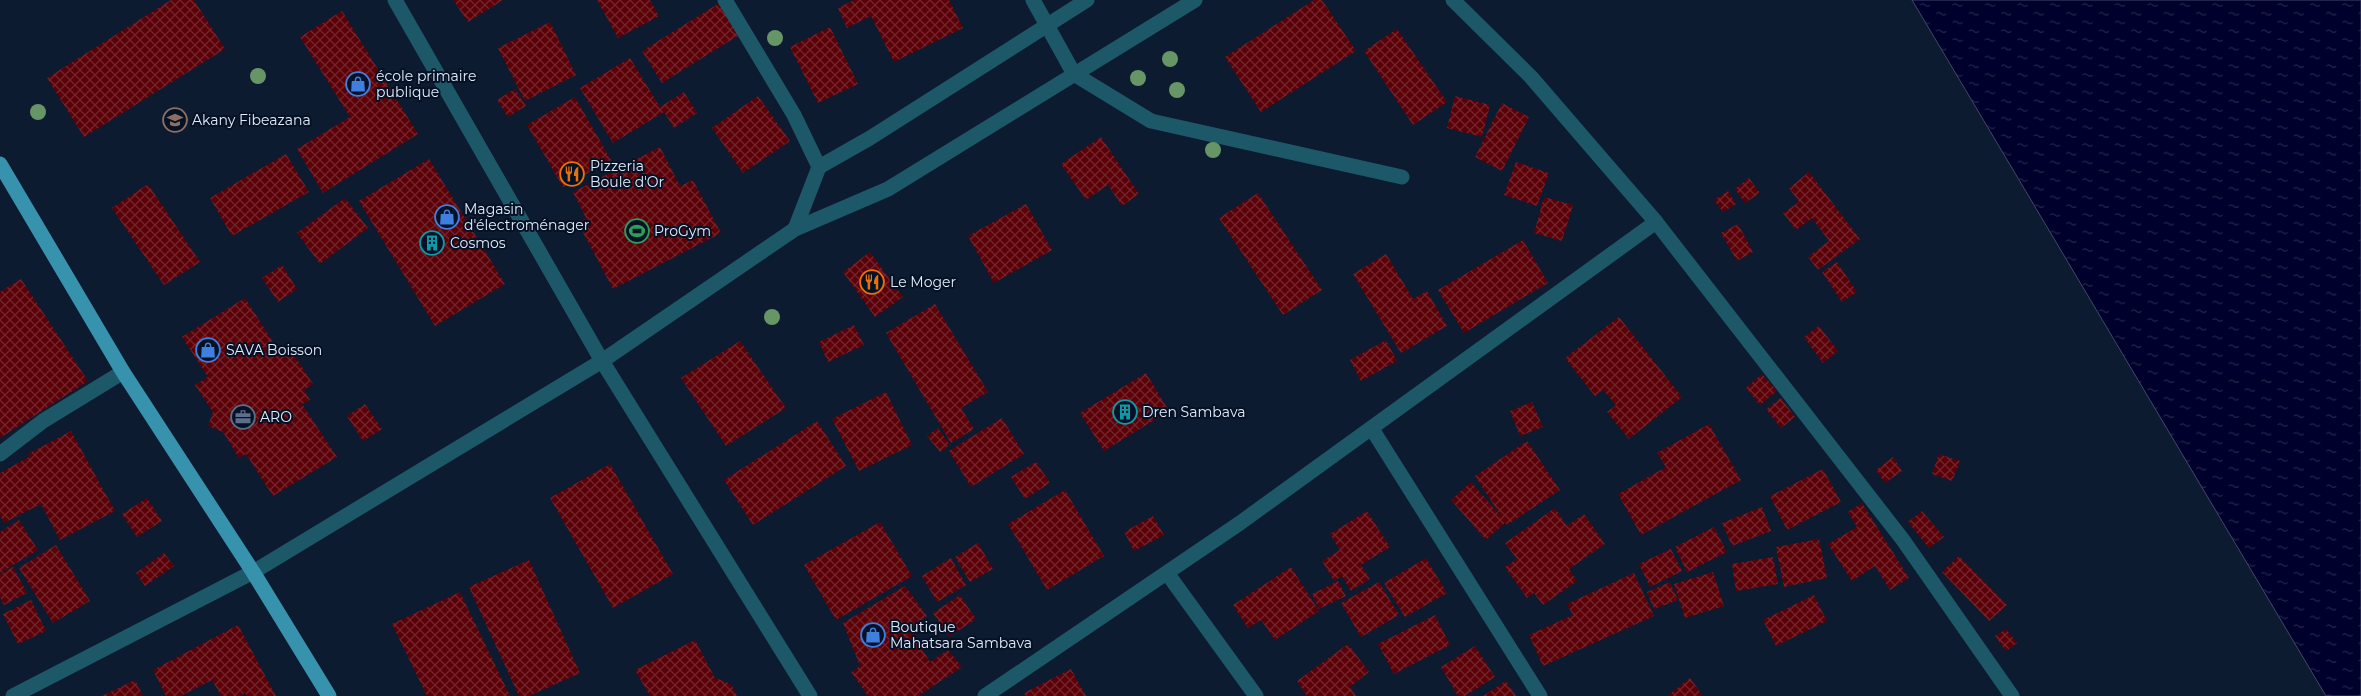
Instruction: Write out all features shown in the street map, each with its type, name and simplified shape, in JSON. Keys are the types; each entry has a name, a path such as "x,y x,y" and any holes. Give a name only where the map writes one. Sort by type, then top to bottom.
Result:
{"main road":[{"path":"0,164 123,372 253,572 330,696"}],"street":[{"path":"395,0 602,361 810,696"},
{"path":"725,0 794,115 819,167"},
{"path":"1033,0 1074,74 1151,121 1402,177"},
{"path":"795,229 819,167 870,138 1087,0"},
{"path":"13,696 253,572 602,361 795,229 888,189 1196,0"},
{"path":"1453,0 1531,77 1656,222 1903,540 2012,696"},
{"path":"984,696 1167,573 1372,429 1656,222"},
{"path":"0,454 43,421 123,372"},
{"path":"1372,429 1540,696"},
{"path":"1167,573 1256,696"}],"water":[{"path":"1912,0 2361,0 2361,696 2326,696"}],"building":[{"path":"171,0 194,0 225,49 84,137 47,78"},
{"path":"453,0 503,0 468,22"},
{"path":"597,0 650,0 659,16 618,38"},
{"path":"854,0 949,0 963,28 894,62 871,16 847,28 838,8"},
{"path":"1314,0 1322,0 1356,51 1261,112 1225,57"},
{"path":"721,2 741,34 662,83 642,51"},
{"path":"342,11 418,134 323,193 297,149 350,117 300,37"},
{"path":"550,22 576,75 525,101 498,48"},
{"path":"830,27 858,84 818,103 790,47"},
{"path":"1397,29 1447,102 1413,125 1364,51"},
{"path":"630,58 660,107 684,92 697,113 674,128 664,112 613,143 580,88"},
{"path":"515,89 526,106 508,117 497,100"},
{"path":"758,96 790,141 743,173 712,128"},
{"path":"1455,96 1490,105 1482,137 1447,128"},
{"path":"575,97 611,160 563,187 527,125"},
{"path":"1502,103 1529,117 1502,171 1475,157"},
{"path":"1101,137 1139,194 1122,206 1108,185 1086,200 1061,164"},
{"path":"660,147 680,186 693,180 721,233 613,289 578,223 586,218 573,192"},
{"path":"286,154 309,192 232,236 210,198"},
{"name":"Cosmos","path":"429,159 505,284 435,326 359,201"},
{"path":"1516,162 1549,173 1537,206 1504,195"},
{"path":"1809,172 1860,239 1818,270 1808,257 1829,241 1812,218 1796,230 1783,213 1799,202 1789,188"},
{"path":"1749,178 1760,193 1745,203 1735,189"},
{"path":"148,184 200,262 164,285 112,208"},
{"path":"1728,191 1736,204 1723,212 1714,200"},
{"path":"1258,193 1322,290 1283,315 1219,218"},
{"path":"1544,197 1573,205 1562,241 1534,233"},
{"path":"345,198 368,228 320,264 297,233"},
{"path":"1026,204 1052,250 994,283 968,236"},
{"path":"1738,224 1753,252 1737,261 1721,233"},
{"path":"1523,240 1548,283 1464,333 1438,290"},
{"path":"870,252 903,297 875,317 843,272"},
{"path":"1386,254 1413,299 1427,291 1447,326 1401,353 1353,274"},
{"path":"1837,262 1857,292 1842,302 1822,272"},
{"path":"282,265 297,289 278,302 262,278"},
{"path":"21,279 88,381 0,438 0,292"},
{"path":"245,298 282,356 291,350 313,384 304,390 310,400 302,404 337,457 273,496 246,454 239,458 223,432 208,426 213,412 195,385 208,377 182,337"},
{"path":"935,304 988,392 961,408 974,429 951,443 886,333"},
{"path":"1619,317 1682,397 1629,439 1607,412 1616,405 1603,390 1595,396 1565,358"},
{"path":"854,325 864,345 828,362 819,342"},
{"path":"1819,326 1838,351 1823,363 1804,337"},
{"path":"1386,340 1397,361 1361,381 1350,360"},
{"path":"740,341 786,408 726,446 681,378"},
{"name":"Dren Sambava","path":"1146,373 1169,411 1104,451 1080,413"},
{"path":"1762,374 1777,391 1760,405 1746,388"},
{"path":"886,392 912,445 859,471 832,419"},
{"path":"1781,398 1795,417 1781,428 1766,409"},
{"path":"1532,402 1543,427 1520,436 1510,411"},
{"path":"365,404 382,429 363,441 347,416"},
{"path":"1002,418 1024,454 971,487 949,451"},
{"path":"817,421 846,466 753,525 724,480"},
{"path":"1709,424 1741,480 1641,535 1618,494 1666,467 1657,453"},
{"path":"938,428 950,445 940,452 927,436"},
{"path":"71,431 115,511 60,540 41,504 4,523 0,515 0,473 29,457 28,454"},
{"path":"1527,441 1560,490 1507,525 1475,476"},
{"path":"1939,454 1960,461 1952,481 1932,474"},
{"path":"1893,457 1902,471 1885,483 1876,470"},
{"path":"1036,462 1050,483 1025,499 1011,477"},
{"path":"610,464 673,574 613,608 550,498"},
{"path":"1823,469 1841,502 1787,530 1770,496"},
{"path":"1471,482 1506,522 1486,540 1451,500"},
{"path":"1065,490 1104,556 1047,590 1008,524"},
{"path":"147,498 162,521 137,537 122,514"},
{"path":"1862,503 1909,578 1890,590 1875,566 1852,581 1828,544 1857,527 1848,512"},
{"path":"1762,507 1771,531 1732,546 1722,523"},
{"path":"1555,508 1567,526 1584,514 1605,544 1569,569 1577,581 1543,605 1534,593 1527,598 1505,567 1517,559 1505,543"},
{"path":"1367,511 1390,547 1361,565 1370,579 1351,591 1342,576 1334,581 1322,561 1340,550 1330,534"},
{"path":"1922,511 1944,537 1929,548 1908,522"},
{"path":"1153,516 1164,535 1134,551 1124,532"},
{"path":"19,520 38,550 0,573 0,532"},
{"path":"880,522 912,576 836,620 804,565"},
{"path":"1714,527 1727,552 1687,572 1675,547"},
{"path":"1819,539 1827,578 1784,587 1776,547"},
{"path":"978,543 993,569 970,582 955,557"},
{"path":"56,545 90,601 53,623 19,568"},
{"path":"1671,549 1682,571 1650,587 1639,564"},
{"path":"164,553 174,566 145,586 136,573"},
{"path":"1959,556 2007,605 1989,621 1942,572"},
{"path":"1773,557 1778,584 1736,591 1732,564"},
{"path":"951,558 966,585 937,602 922,576"},
{"path":"1426,558 1447,593 1405,617 1384,583"},
{"path":"529,560 580,673 529,696 519,696 469,587"},
{"path":"13,567 27,593 4,605 0,597 0,574"},
{"path":"1291,567 1319,611 1275,640 1261,620 1248,628 1233,605"},
{"path":"1713,572 1724,606 1685,618 1674,584"},
{"path":"1634,573 1654,616 1543,666 1529,635 1573,615 1567,604"},
{"path":"1338,581 1346,596 1319,609 1312,594"},
{"path":"1379,582 1399,615 1361,637 1341,603"},
{"path":"1670,582 1678,600 1654,609 1647,592"},
{"path":"905,586 927,616 910,629 930,662 948,650 962,667 918,696 868,696 851,672 860,666 843,623"},
{"path":"460,592 510,696 427,696 392,624"},
{"path":"960,595 976,619 949,637 933,613"},
{"path":"1814,595 1827,621 1776,646 1763,620"},
{"path":"31,600 46,631 18,644 3,614"},
{"path":"1435,615 1450,645 1394,674 1378,644"},
{"path":"238,625 276,696 247,696 245,693 239,696 221,696 212,680 181,696 166,696 153,670"},
{"path":"2006,629 2017,643 2006,651 1995,636"},
{"path":"695,640 715,678 731,684 737,696 650,696 635,670"},
{"path":"1348,644 1369,672 1350,687 1356,696 1307,696 1297,681"},
{"path":"1475,646 1495,677 1465,696 1458,696 1441,667"},
{"path":"1071,669 1086,696 1026,696 1024,693"},
{"path":"1690,678 1703,696 1667,696"},
{"path":"135,680 143,696 102,696"},
{"path":"1506,681 1516,696 1483,696"}],"place":[{"name":"école primaire publique","path":"358,84"},
{"name":"Akany Fibeazana","path":"175,120"},
{"name":"Pizzeria Boule d'Or","path":"572,174"},
{"name":"Magasin d'électroménager","path":"447,217"},
{"name":"ProGym","path":"637,231"},
{"name":"Cosmos","path":"432,243"},
{"name":"Le Moger","path":"872,282"},
{"name":"SAVA Boisson","path":"208,350"},
{"name":"Dren Sambava","path":"1125,412"},
{"name":"ARO","path":"243,417"},
{"name":"Boutique Mahatsara Sambava","path":"873,635"}]}
